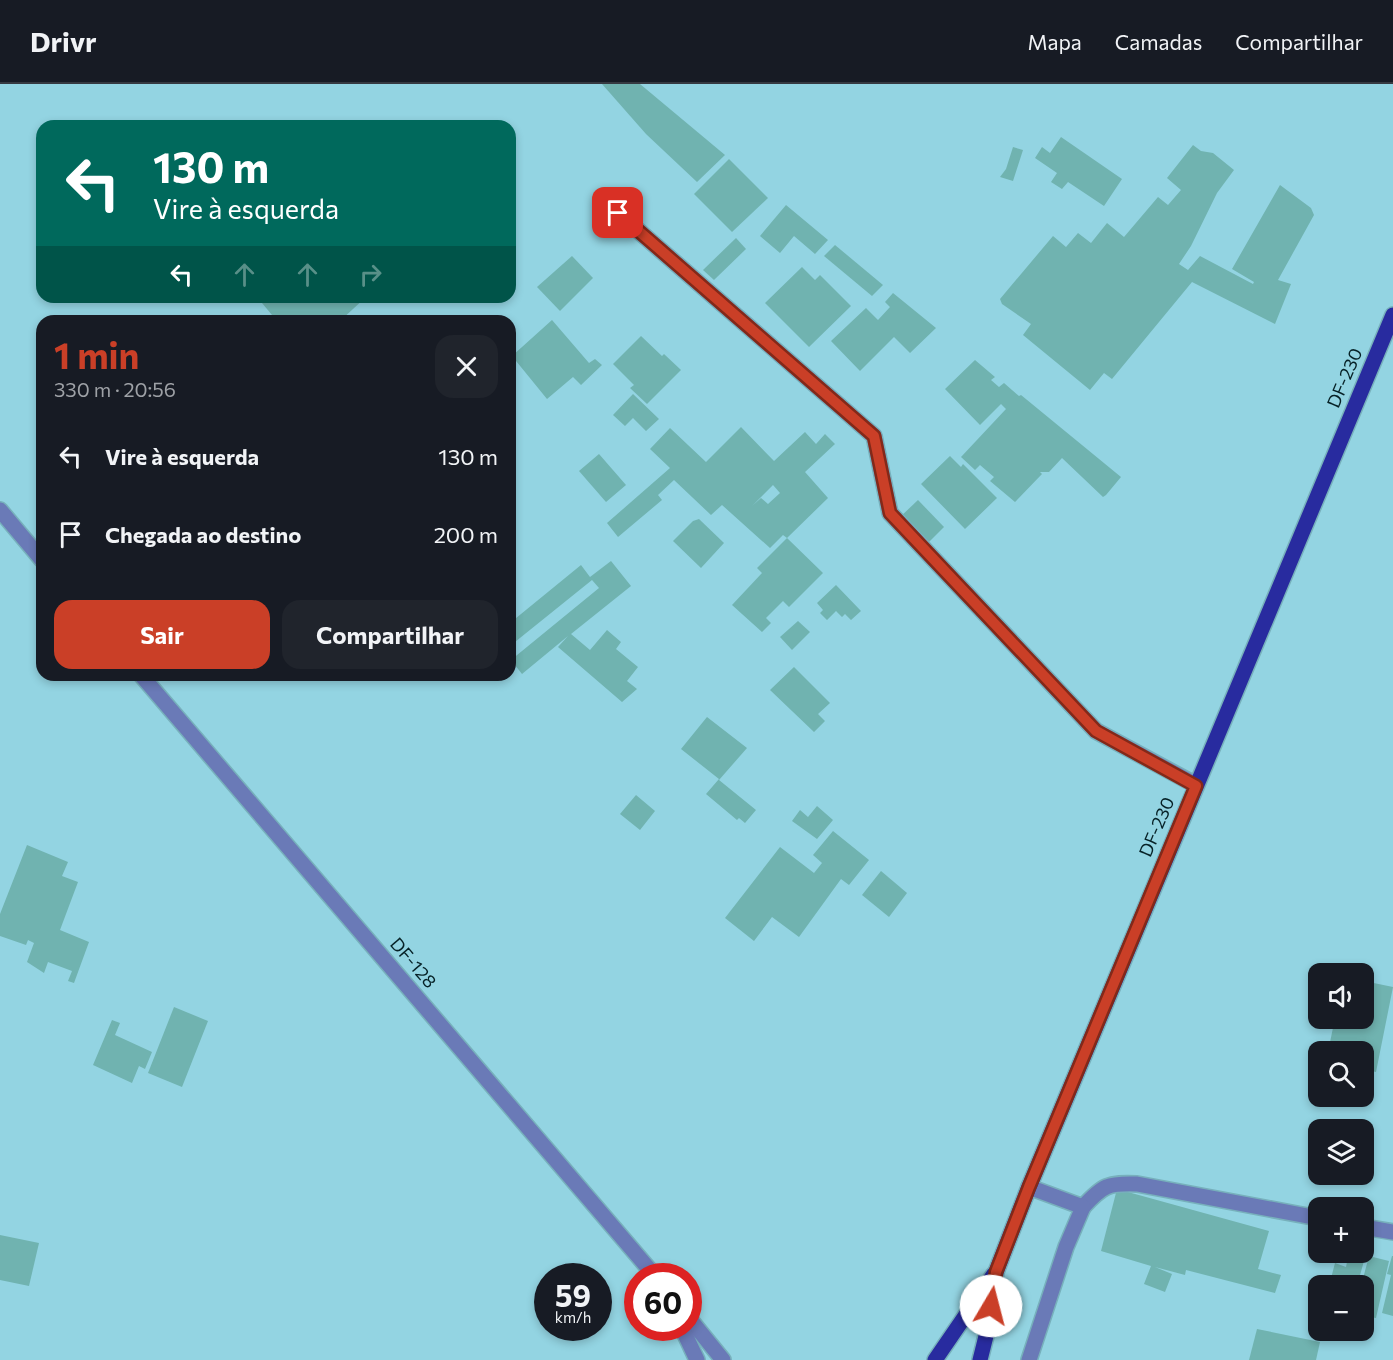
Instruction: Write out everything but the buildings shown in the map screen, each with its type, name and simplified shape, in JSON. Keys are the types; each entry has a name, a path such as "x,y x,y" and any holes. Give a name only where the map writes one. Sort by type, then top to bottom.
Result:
{"main road":[{"name":"DF-230","path":"935,1360 996,1272 1029,1187 1393,315"},
{"name":"DF-230","path":"980,1360 989,1324 996,1272"}],"street":[{"path":"618,213 874,436 890,513 1096,731 1196,786"},
{"path":"0,510 36,553"},
{"name":"DF-128","path":"146,681 644,1263"},
{"path":"1029,1360 1066,1247 1083,1207 1100,1188 1114,1183 1126,1184 1308,1216"},
{"path":"1029,1187 1083,1207"},
{"path":"1374,1229 1393,1232"},
{"path":"702,1334 723,1360"},
{"path":"688,1341 697,1360"}],"route":[{"path":"618,213 874,436 890,513 1096,731 1196,786 1029,1187 996,1272 991,1306"}]}
